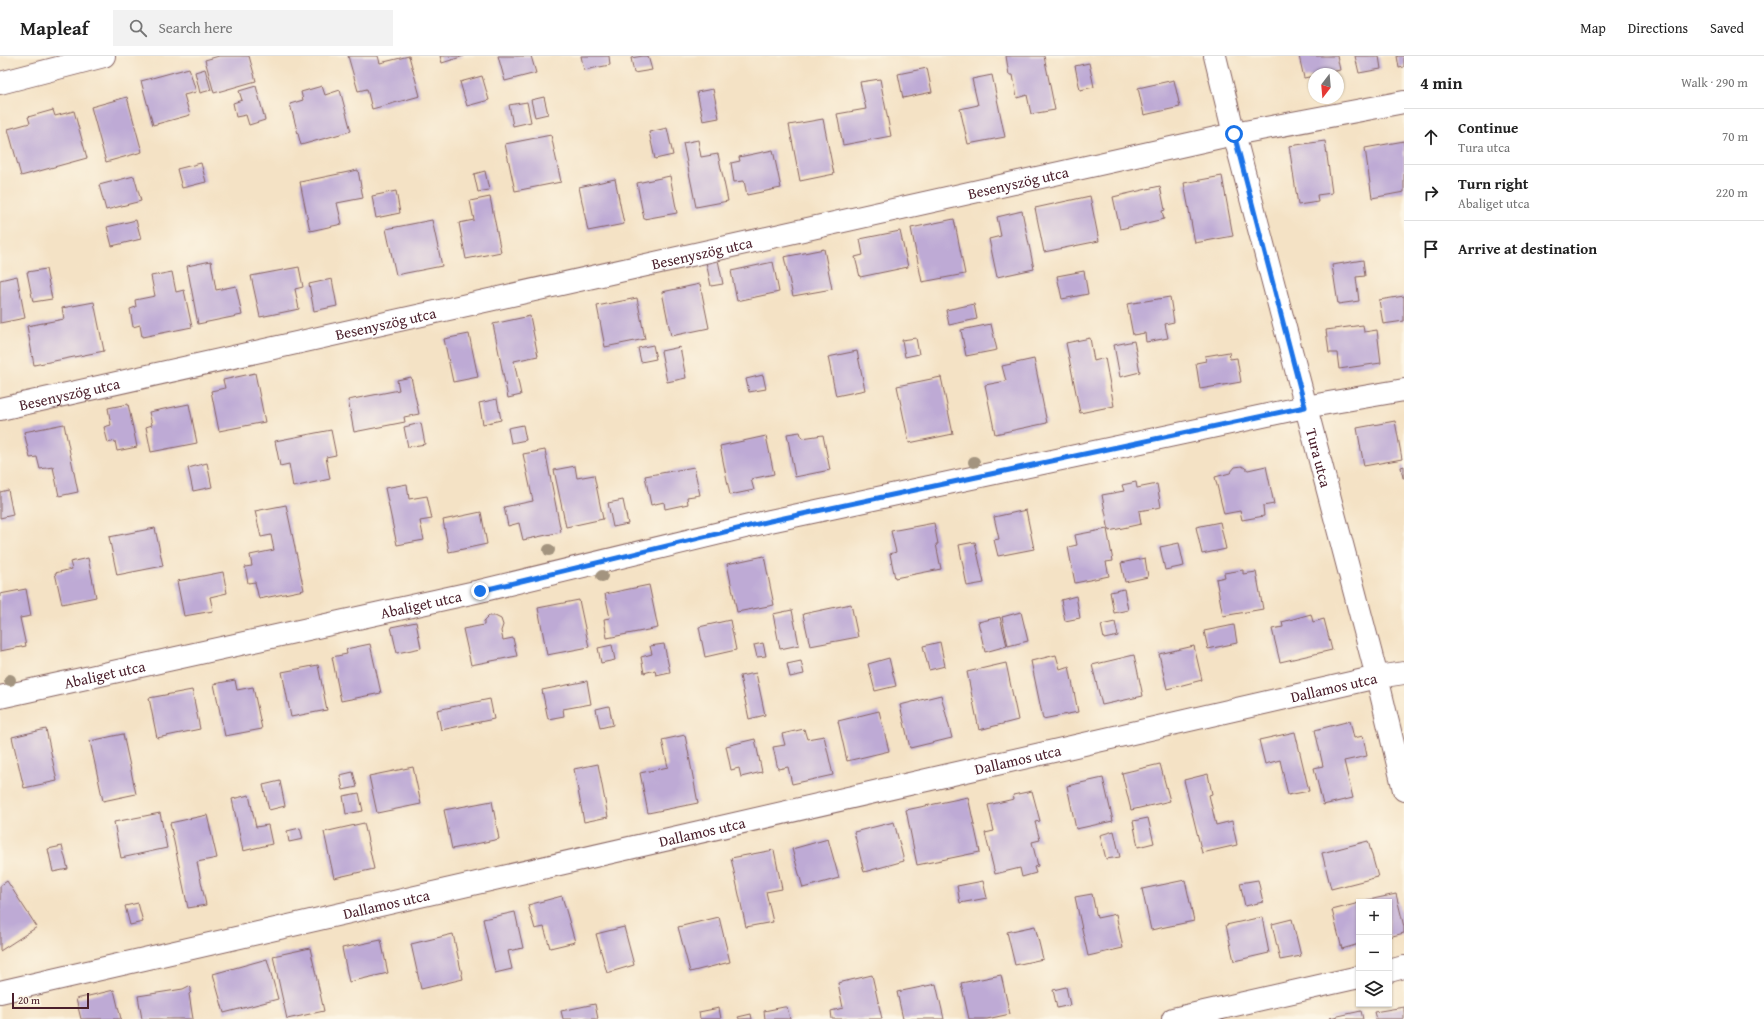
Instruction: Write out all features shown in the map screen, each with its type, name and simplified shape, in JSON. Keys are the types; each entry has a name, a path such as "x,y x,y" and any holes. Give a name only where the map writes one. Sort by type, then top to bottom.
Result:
{"street":[{"path":"0,83 104,56"},
{"name":"Tura utca","path":"1215,56 1305,407 1377,678 1404,790"},
{"name":"Besenyszög utca","path":"0,409 1234,134 1404,102"},
{"name":"Abaliget utca","path":"0,697 480,591 770,521 1305,407 1404,390"},
{"name":"Dallamos utca","path":"0,992 1404,673"},
{"path":"1392,970 1404,967"},
{"path":"1173,1019 1356,978"}],"building":[{"path":"219,56 249,56 256,81 214,93 205,60"},
{"path":"348,56 378,56 380,63 409,56 420,96 372,109 367,89 358,91"},
{"path":"440,56 464,56 442,63"},
{"path":"498,56 531,56 536,73 505,81"},
{"path":"581,56 609,56 610,65 584,70"},
{"path":"648,56 652,70 634,73 631,58"},
{"path":"1006,56 1044,56 1055,110 1031,114 1027,95 1017,98 1013,75 1009,75"},
{"path":"1299,56 1337,56 1340,68 1308,68 1308,77 1304,78"},
{"path":"1355,56 1379,56 1381,69 1359,73"},
{"path":"1397,56 1404,56 1404,67 1399,68"},
{"path":"1089,63 1094,87 1080,90 1075,66"},
{"path":"189,68 196,92 184,95 190,115 153,125 141,81"},
{"path":"927,68 932,92 903,98 898,74"},
{"path":"205,69 211,90 200,93 195,72"},
{"path":"992,75 1005,137 968,144 960,109 978,105 972,79"},
{"path":"482,76 489,100 467,106 460,82"},
{"path":"880,79 891,136 843,145 837,114 866,109 860,82"},
{"path":"1174,80 1180,107 1144,115 1138,88"},
{"path":"256,86 265,120 249,125 246,115 236,117 233,103 242,100 239,91"},
{"path":"322,86 325,95 340,90 351,131 301,145 290,104 303,100 301,92"},
{"path":"713,89 719,118 703,121 697,92"},
{"path":"127,97 142,152 106,162 91,107"},
{"path":"544,97 548,114 535,117 531,100"},
{"path":"527,102 531,122 513,126 509,105"},
{"path":"53,110 55,116 74,111 87,158 21,176 8,129 30,123 28,117"},
{"path":"823,119 834,174 800,181 789,125"},
{"path":"667,128 673,155 655,159 649,132"},
{"path":"551,135 561,182 515,191 505,144"},
{"path":"698,140 701,157 718,154 728,201 696,207 683,143"},
{"path":"1325,141 1332,193 1317,195 1318,202 1298,205 1289,146"},
{"path":"1404,141 1404,192 1372,198 1365,148"},
{"path":"773,150 781,188 747,195 744,181 734,182 731,163 740,161 739,157"},
{"path":"201,163 206,182 182,188 177,169"},
{"path":"358,170 363,198 337,203 342,224 310,231 300,182"},
{"path":"485,171 489,190 478,192 474,174"},
{"path":"134,176 141,201 106,210 99,185"},
{"path":"670,176 677,213 644,219 637,183"},
{"path":"1222,176 1233,236 1195,243 1184,183"},
{"path":"615,179 624,224 588,231 579,187"},
{"path":"1160,186 1165,210 1162,211 1164,219 1120,229 1113,197"},
{"path":"396,191 400,213 376,218 372,196"},
{"path":"1090,196 1099,241 1044,252 1035,208"},
{"path":"490,197 501,252 466,259 459,223 474,220 470,201"},
{"path":"1022,211 1034,269 997,277 989,239 1001,236 997,217"},
{"path":"954,219 965,274 922,282 911,228"},
{"path":"136,220 141,239 112,246 107,227"},
{"path":"432,220 442,266 396,275 386,229"},
{"path":"900,231 908,267 860,277 855,257 863,255 860,239"},
{"path":"824,249 832,289 793,296 784,257"},
{"path":"718,260 723,284 711,286 706,262"},
{"path":"1363,260 1365,276 1356,277 1359,301 1338,304 1332,265"},
{"path":"211,261 216,290 236,286 242,315 198,324 187,266"},
{"path":"773,262 779,292 737,301 731,271"},
{"path":"299,267 303,287 295,289 299,309 260,317 251,276"},
{"path":"46,269 52,299 33,302 27,272"},
{"path":"1084,271 1088,294 1062,299 1057,276"},
{"path":"172,272 176,292 184,290 192,327 142,337 140,325 133,327 130,309 136,307 135,300 155,296 151,276"},
{"path":"17,276 25,318 0,323 0,280"},
{"path":"332,279 337,306 314,311 309,284"},
{"path":"700,284 709,328 671,336 662,292"},
{"path":"1404,296 1404,321 1383,324 1379,300"},
{"path":"1170,297 1174,322 1165,324 1168,338 1146,342 1145,333 1133,335 1127,304"},
{"path":"637,298 645,339 605,347 597,306"},
{"path":"94,302 104,351 34,365 27,326 64,319 62,308"},
{"path":"974,304 977,319 949,325 946,310"},
{"path":"530,316 538,356 514,361 521,395 508,398 493,324"},
{"path":"991,324 997,350 966,356 961,330"},
{"path":"1363,325 1364,332 1377,330 1381,363 1339,369 1337,353 1329,353 1326,330"},
{"path":"469,334 478,377 453,382 444,339"},
{"path":"916,338 919,354 905,357 902,340"},
{"path":"1090,338 1094,361 1105,358 1114,406 1080,413 1066,343"},
{"path":"1134,341 1140,372 1120,377 1114,345"},
{"path":"653,345 656,359 641,362 638,348"},
{"path":"680,347 686,378 667,382 661,351"},
{"path":"857,351 865,390 836,396 828,357"},
{"path":"1229,352 1230,359 1237,358 1241,382 1200,389 1196,363 1206,361 1205,356"},
{"path":"1034,359 1047,423 995,434 985,385 1006,381 1002,366"},
{"path":"255,373 265,422 219,431 211,391 225,388 223,380"},
{"path":"763,375 766,389 749,392 746,379"},
{"path":"411,377 419,414 404,417 405,422 354,432 348,400 399,390 397,380"},
{"path":"941,377 953,434 909,443 897,386"},
{"path":"497,399 501,420 483,424 479,403"},
{"path":"128,404 137,447 117,451 115,441 108,443 104,427 111,425 108,408"},
{"path":"189,404 197,443 151,452 146,427 152,425 149,412"},
{"path":"1395,421 1402,459 1364,466 1357,428"},
{"path":"421,423 425,444 408,447 404,427"},
{"path":"64,424 78,492 59,496 53,467 40,469 37,457 30,458 24,432"},
{"path":"523,425 526,440 511,443 508,428"},
{"path":"331,430 336,455 326,457 330,479 293,487 289,464 280,466 275,441"},
{"path":"800,432 802,438 823,435 830,470 795,477 787,434"},
{"path":"766,436 774,474 751,479 754,490 730,495 720,446"},
{"path":"545,450 561,532 523,540 519,523 508,526 504,507 533,501 523,454"},
{"path":"207,463 212,487 193,491 188,468"},
{"path":"575,466 577,478 594,475 603,519 566,527 554,470"},
{"path":"1242,466 1248,470 1266,466 1274,504 1263,506 1264,516 1242,520 1240,511 1224,514 1215,477 1230,473 1235,467"},
{"path":"1404,466 1404,478 1403,478 1401,467"},
{"path":"694,467 700,495 687,497 688,504 665,509 664,502 651,505 645,476"},
{"path":"1136,482 1137,488 1157,484 1161,507 1139,511 1141,524 1109,531 1102,495 1124,491 1122,485"},
{"path":"407,484 409,499 427,496 432,519 420,521 424,540 397,545 385,488"},
{"path":"8,490 13,515 0,518 0,492"},
{"path":"623,500 628,524 613,527 608,503"},
{"path":"286,505 304,590 259,599 255,582 248,583 245,567 252,566 250,555 274,550 271,535 261,537 255,511"},
{"path":"1026,510 1034,549 998,556 994,540 999,539 994,517"},
{"path":"481,512 487,544 449,552 443,520"},
{"path":"1220,522 1226,549 1202,554 1196,527"},
{"path":"934,523 941,569 895,578 890,554 896,552 891,531"},
{"path":"155,528 163,566 117,575 109,537"},
{"path":"1107,529 1113,561 1106,562 1109,576 1075,583 1068,547 1077,545 1075,535"},
{"path":"975,542 984,583 967,586 959,545"},
{"path":"1179,543 1184,566 1165,570 1160,547"},
{"path":"764,556 774,605 737,612 727,564"},
{"path":"88,558 96,597 62,604 55,573 72,569 70,562"},
{"path":"1145,558 1148,577 1125,582 1121,563"},
{"path":"1243,570 1243,574 1256,572 1263,609 1223,616 1216,579 1225,577 1224,573"},
{"path":"223,572 227,593 210,597 213,611 184,616 177,581"},
{"path":"649,585 658,628 607,638 604,619 610,618 605,594"},
{"path":"26,589 31,616 20,618 26,646 0,651 0,594"},
{"path":"1124,589 1128,610 1114,613 1110,592"},
{"path":"1076,596 1080,618 1065,621 1061,600"},
{"path":"579,600 589,647 547,655 538,608"},
{"path":"851,604 858,637 810,646 803,614"},
{"path":"792,610 799,645 780,649 773,614"},
{"path":"1021,612 1028,641 1008,646 1002,617"},
{"path":"1311,614 1313,622 1324,619 1332,650 1280,662 1272,629 1283,627 1282,622"},
{"path":"489,616 495,616 501,619 503,625 501,631 503,640 513,638 517,656 471,665 463,629 484,625 484,621"},
{"path":"1000,617 1007,646 985,652 978,622"},
{"path":"730,620 736,650 705,657 699,627"},
{"path":"416,622 421,648 397,653 391,627"},
{"path":"1115,622 1118,636 1104,639 1101,625"},
{"path":"1234,625 1237,643 1208,649 1204,631"},
{"path":"940,642 945,666 929,670 923,646"},
{"path":"763,643 766,656 757,657 754,645"},
{"path":"370,644 381,693 341,701 332,657 347,654 346,649"},
{"path":"664,644 670,672 656,675 655,670 644,673 641,657 652,654 650,646"},
{"path":"612,645 615,660 601,663 598,648"},
{"path":"1194,646 1202,680 1167,689 1159,654"},
{"path":"1056,655 1060,669 1069,666 1078,712 1043,719 1031,661"},
{"path":"1134,655 1143,696 1102,705 1092,665"},
{"path":"889,658 896,686 875,691 868,664"},
{"path":"801,661 804,674 790,677 787,664"},
{"path":"1006,663 1018,720 979,730 967,672"},
{"path":"318,665 327,710 291,717 282,672"},
{"path":"756,673 765,715 749,719 740,676"},
{"path":"235,680 237,690 253,687 262,729 225,736 214,684"},
{"path":"587,681 591,704 563,709 564,716 548,719 542,690"},
{"path":"192,690 200,729 157,738 149,698"},
{"path":"941,695 952,738 910,748 900,705"},
{"path":"490,699 494,719 441,730 437,710"},
{"path":"609,706 613,725 600,728 596,709"},
{"path":"879,711 889,751 847,761 838,721"},
{"path":"1350,721 1354,738 1363,736 1367,756 1344,761 1353,798 1323,805 1314,768 1323,766 1315,730"},
{"path":"46,729 57,781 24,788 12,737"},
{"path":"804,729 807,739 824,736 833,775 792,784 788,767 778,769 773,747 785,745 782,734"},
{"path":"1295,732 1309,791 1288,795 1280,760 1265,764 1259,740"},
{"path":"123,734 136,794 103,801 90,741"},
{"path":"685,735 698,803 648,813 640,773 668,767 662,740"},
{"path":"755,739 762,772 741,777 739,768 731,770 726,746"},
{"path":"598,764 608,817 584,822 574,769"},
{"path":"1160,764 1170,801 1131,810 1122,773"},
{"path":"413,767 421,804 377,813 369,776"},
{"path":"353,772 357,787 343,790 340,775"},
{"path":"1208,774 1212,794 1209,795 1216,825 1232,821 1237,845 1202,853 1184,780"},
{"path":"1103,778 1113,821 1076,829 1067,786"},
{"path":"280,781 285,806 269,810 263,785"},
{"path":"1032,791 1040,821 1035,822 1040,840 1032,842 1038,866 1034,867 1036,873 1022,877 1020,868 995,874 985,833 994,831 988,805 1014,799 1013,795"},
{"path":"359,793 363,811 346,814 343,796"},
{"path":"249,795 256,827 268,825 272,844 243,851 232,799"},
{"path":"968,797 980,852 917,865 906,810"},
{"path":"492,801 499,839 452,849 444,810"},
{"path":"160,813 167,848 121,858 114,822"},
{"path":"207,815 217,858 197,862 206,905 188,908 170,823"},
{"path":"1148,818 1154,843 1138,847 1133,821"},
{"path":"894,822 904,861 864,872 854,832"},
{"path":"364,823 374,869 334,878 324,832"},
{"path":"300,828 303,839 289,842 287,831"},
{"path":"1114,831 1120,857 1106,859 1100,835"},
{"path":"828,839 839,878 803,888 792,849"},
{"path":"1368,841 1378,877 1331,889 1322,853"},
{"path":"62,846 68,869 53,872 48,849"},
{"path":"774,850 782,889 766,892 773,922 746,927 731,858"},
{"path":"1185,880 1194,921 1151,930 1142,889"},
{"path":"1258,880 1263,902 1245,906 1240,883"},
{"path":"7,881 37,927 0,951 0,886"},
{"path":"983,881 987,898 960,903 957,886"},
{"path":"1092,894 1097,918 1116,914 1123,948 1088,956 1075,897"},
{"path":"1396,894 1404,927 1404,933 1392,936 1392,899 1373,899"},
{"path":"562,896 575,942 550,948 544,927 535,929 528,905"},
{"path":"138,903 143,922 130,925 125,906"},
{"path":"1356,904 1356,945 1342,949 1332,910"},
{"path":"515,912 523,948 508,951 512,969 495,973 483,919"},
{"path":"719,917 730,962 690,972 678,927"},
{"path":"1262,917 1269,953 1234,961 1226,925"},
{"path":"1292,919 1301,956 1280,960 1272,924"},
{"path":"1035,926 1043,959 1015,965 1007,932"},
{"path":"624,927 634,965 607,973 596,934"},
{"path":"453,934 463,979 421,989 411,944"},
{"path":"381,940 388,973 349,982 342,948"},
{"path":"310,948 324,1011 287,1019 273,956"},
{"path":"267,959 278,999 224,1013 213,974"},
{"path":"872,975 882,1019 832,1019 831,1011 843,1008 838,983"},
{"path":"1001,975 1010,1014 987,1019 969,1019 961,983"},
{"path":"936,984 944,1019 903,1019 897,992"},
{"path":"189,986 191,988 191,992 189,994 193,1019 142,1019 138,996 183,989"},
{"path":"1066,987 1070,1005 1057,1008 1053,990"},
{"path":"114,990 121,1019 81,1019 76,999"},
{"path":"595,1004 598,1019 563,1019 561,1011"},
{"path":"787,1007 790,1019 765,1019 764,1011"},
{"path":"1404,1007 1404,1019 1376,1019 1374,1012"},
{"path":"719,1008 721,1019 700,1019 699,1012"},
{"path":"1361,1011 1363,1019 1329,1019 1329,1018"},
{"path":"751,1014 752,1019 739,1019 738,1017"}],"route":[{"path":"480,591 770,521 1305,407 1234,134"}]}
